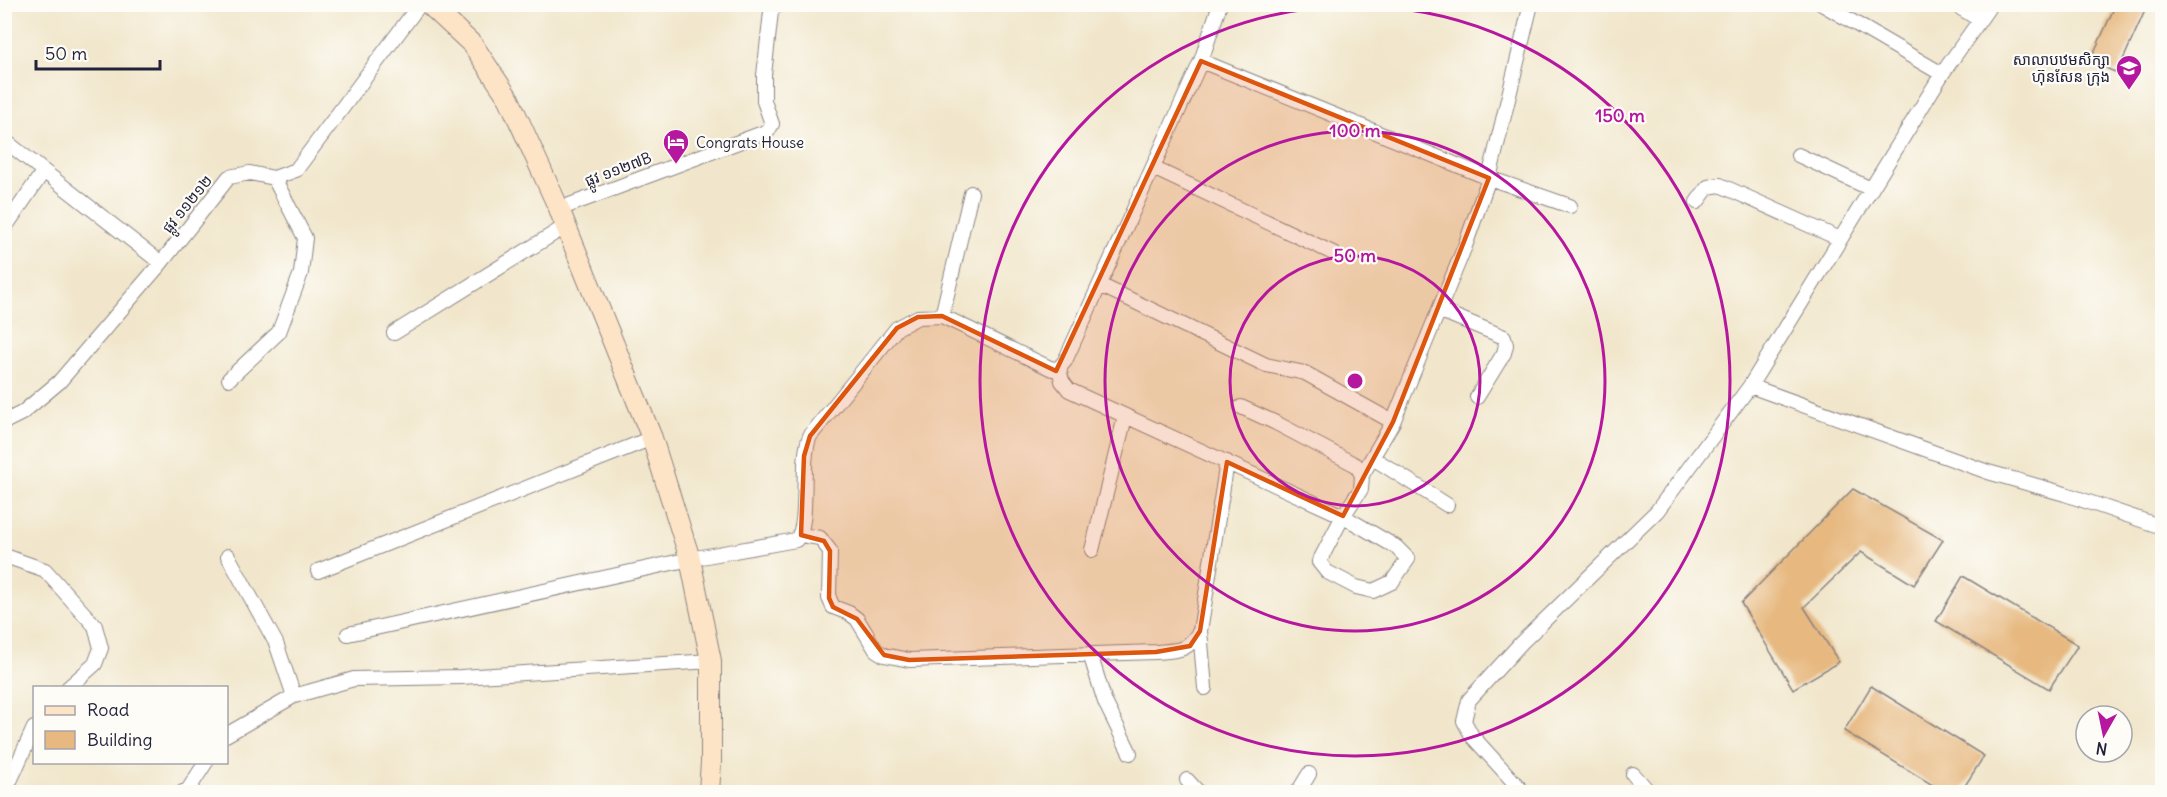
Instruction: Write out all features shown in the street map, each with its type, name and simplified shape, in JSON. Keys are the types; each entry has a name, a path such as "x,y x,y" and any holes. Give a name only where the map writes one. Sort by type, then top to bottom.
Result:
{"main road":[{"path":"429,4 473,45 509,99 563,217 652,438 690,559 711,661 709,792"}],"street":[{"path":"229,379 279,332 301,273 305,238 274,178 296,170 420,4"},
{"name":"ផ្លូវ ១១២៧B","path":"563,217 768,131 772,124 764,101 764,75 771,12 776,4"},
{"path":"348,634 690,559 796,540 803,528 804,456 810,436 897,328 918,317 942,316 1052,369 1059,368 1065,361 1154,168 1201,61 1220,4"},
{"path":"1059,368 1062,381 1069,390 1343,516 1396,547 1408,559 1392,582 1373,591 1356,588 1327,572 1319,562 1343,516 1361,489 1362,475 1392,422 1466,246 1489,178 1531,4"},
{"path":"1822,4 1942,74"},
{"path":"1954,4 1980,20"},
{"path":"1523,792 1472,736 1464,721 1469,700 1521,643 1657,511 1750,386 1942,74 1991,4"},
{"path":"1201,61 1489,178 1570,206"},
{"path":"4,140 161,263"},
{"path":"1798,155 1871,189"},
{"path":"1154,168 1333,253"},
{"path":"4,228 44,172"},
{"name":"ផ្លូវ ១១២១២","path":"4,422 22,413 59,382 161,263 230,177 250,172 274,178"},
{"path":"1697,202 1708,188 1720,185 1840,239"},
{"path":"942,316 971,193"},
{"path":"394,333 563,217"},
{"path":"1100,285 1266,365 1305,373 1392,422"},
{"path":"1439,310 1504,337 1506,345 1504,353 1477,397"},
{"path":"1750,386 1988,472 2065,494 2163,527"},
{"path":"1241,407 1356,465 1362,475"},
{"path":"1092,550 1125,417"},
{"path":"318,571 652,438"},
{"path":"1373,458 1447,506"},
{"path":"1205,688 1200,631 1227,462"},
{"path":"801,535 820,538 824,541 830,551 828,598 833,607 857,619 876,650 885,655 909,660 1175,651 1190,646 1200,631"},
{"path":"228,556 276,643 294,696"},
{"path":"4,559 8,557 45,570 95,626 101,648 94,664 69,686"},
{"path":"1090,654 1105,702 1130,753"},
{"path":"228,734 294,696 354,679 473,676 711,661"},
{"path":"4,787 10,781 33,730"},
{"path":"183,792 188,790 205,764"},
{"path":"1298,792 1309,774"},
{"path":"1633,774 1649,792"},
{"path":"1187,780 1198,792"}],"highlighted area":[{"path":"1201,61 1489,178 1393,422 1343,516 1227,462 1200,631 1190,646 1156,652 909,660 884,655 857,619 833,607 829,598 830,551 824,541 801,535 804,456 810,436 897,328 918,317 942,316 1056,371"}],"building":[{"path":"2116,4 2148,4 2117,73 2090,61"},
{"path":"1853,489 1943,540 1914,585 1861,552 1804,607 1839,662 1793,689 1741,603"},
{"path":"1963,576 2078,645 2049,689 1936,621"},
{"path":"1871,686 1984,756 1961,792 1944,792 1844,731"}],"place":[{"name":"សាលាបឋមសិក្សា ហ៊ុនសែន ក្រុង","path":"2129,91"},
{"name":"Congrats House","path":"676,165"}]}
